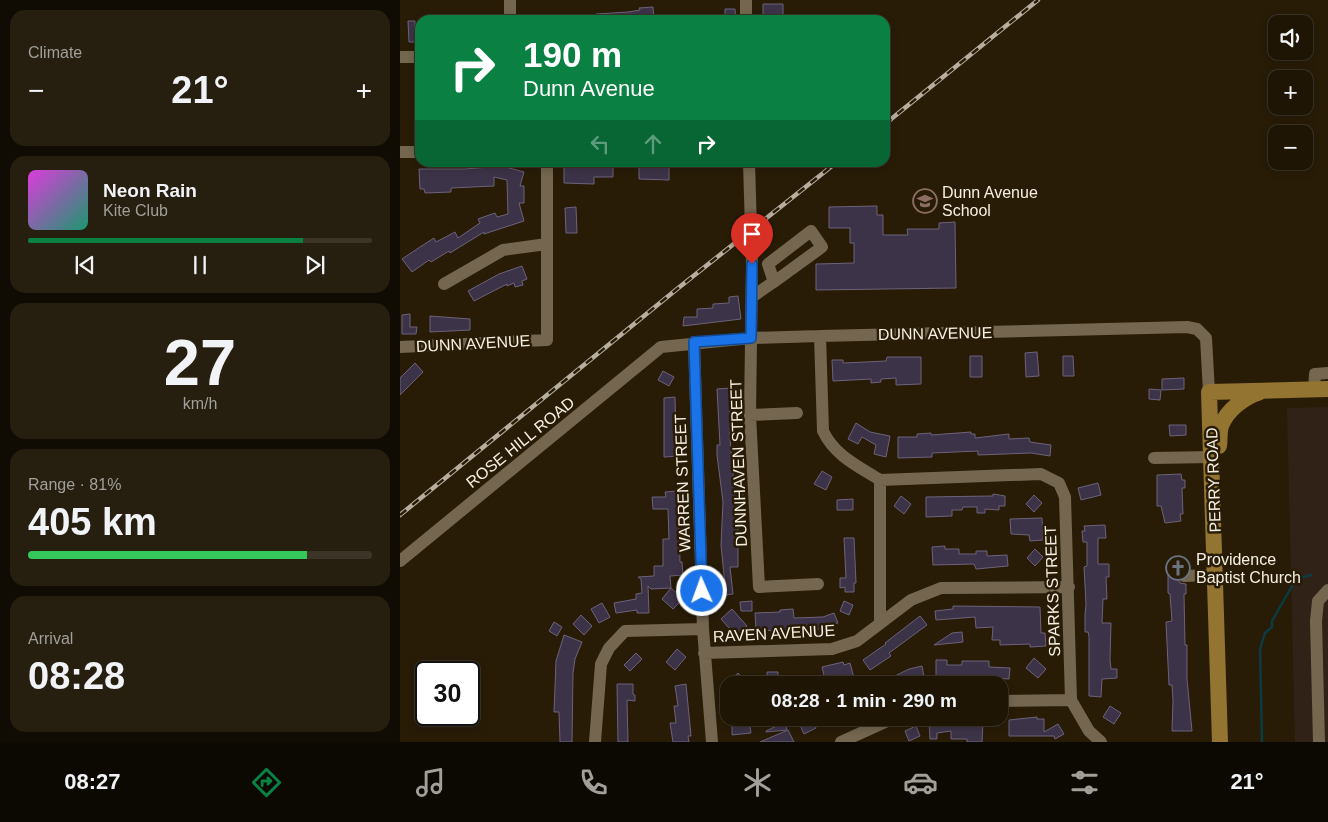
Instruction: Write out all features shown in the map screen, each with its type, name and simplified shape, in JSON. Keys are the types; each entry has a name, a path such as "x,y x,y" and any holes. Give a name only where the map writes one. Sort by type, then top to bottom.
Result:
{"main road":[{"path":"1209,392 1321,390"},
{"path":"1213,483 1221,427 1229,412 1242,401 1264,391"},
{"name":"PERRY ROAD","path":"1209,392 1220,742"}],"street":[{"path":"510,0 510,15"},
{"path":"746,0 746,15"},
{"path":"400,57 415,56"},
{"path":"400,152 415,152"},
{"path":"444,284 502,250 547,244 547,167"},
{"name":"DUNNHAVEN STREET","path":"749,167 752,264 750,415 759,587 818,584"},
{"name":"DUNN AVENUE","path":"400,346 547,340 547,244"},
{"path":"752,297 774,282"},
{"name":"DUNN AVENUE","path":"661,347 694,342 751,338 1187,327 1197,329 1206,338"},
{"path":"820,336 823,432 829,445 838,454 880,480 880,623"},
{"name":"PERRY ROAD","path":"1206,338 1209,392"},
{"name":"WARREN STREET","path":"694,342 704,653 712,742"},
{"name":"ROSE HILL ROAD","path":"400,561 661,347"},
{"path":"1321,390 1315,374 1328,373"},
{"path":"750,415 797,413"},
{"path":"1154,458 1212,457"},
{"name":"SPARKS STREET","path":"880,480 1042,474 1059,483 1065,497 1071,700"},
{"path":"1184,576 1216,575"},
{"name":"RAVEN AVENUE","path":"704,653 832,649 858,641 911,600 941,588 1068,587"},
{"path":"1319,742 1316,621 1318,601 1328,590"},
{"path":"596,742 602,664 609,648 625,631 703,629"},
{"path":"1008,701 1071,700 1089,731 1101,742"},
{"path":"841,742 876,726"}],"shaded area":[{"path":"1328,407 1328,742 1295,742 1287,408"}],"building":[{"path":"763,4 783,4 783,15 763,15"},
{"path":"653,7 654,15 596,14 628,12 640,10 639,8"},
{"path":"725,9 735,9 736,15 725,15"},
{"path":"408,21 415,21 415,42 409,42"},
{"path":"506,167 524,172 520,186 524,186 524,203 519,203 524,221 484,234 484,232 450,253 449,251 431,262 429,260 412,272 402,259 434,238 436,242 455,232 458,238 480,223 478,219 495,213 497,217 508,214 507,180 494,177 494,186 451,188 451,192 425,193 424,189 420,189 419,169"},
{"path":"564,167 613,167 613,177 594,177 594,184 564,183"},
{"path":"639,167 669,167 669,180 639,179"},
{"path":"877,206 877,215 883,215 883,235 908,235 907,229 939,229 939,223 955,222 956,288 816,290 816,264 854,263 854,243 850,243 850,228 829,228 829,207"},
{"path":"576,207 577,233 566,233 565,208"},
{"path":"522,266 527,279 522,281 523,285 515,287 514,283 507,286 507,284 474,301 468,291 499,274"},
{"path":"738,296 741,319 683,326 684,317 697,317 697,309 713,308 713,304 729,303 729,297"},
{"path":"410,314 410,327 417,327 416,334 402,334 402,315"},
{"path":"430,316 470,319 470,330 430,332"},
{"path":"1037,352 1039,376 1026,377 1025,353"},
{"path":"970,356 982,356 982,377 970,377"},
{"path":"1063,356 1073,356 1074,376 1063,376"},
{"path":"887,357 921,357 921,384 896,385 896,378 881,379 881,382 871,383 871,379 833,381 832,360 843,360 843,363 886,361"},
{"path":"415,363 423,372 400,395 400,378"},
{"path":"663,371 674,377 669,386 658,380"},
{"path":"1184,378 1184,389 1162,390 1162,379"},
{"path":"730,388 730,438 734,484 743,483 743,497 741,497 741,521 738,521 738,567 730,567 733,594 726,595 721,545 723,502 717,455 717,445 720,445 717,389"},
{"path":"1149,389 1161,390 1160,400 1149,399"},
{"path":"675,397 676,444 679,444 680,456 664,457 664,398"},
{"path":"856,423 870,432 890,436 886,457 874,454 876,445 862,437 858,444 848,439"},
{"path":"1169,425 1186,425 1186,435 1170,436"},
{"path":"971,432 971,434 975,434 975,438 1009,434 1009,439 1029,438 1030,442 1051,445 1050,456 1031,453 978,455 978,451 932,453 932,457 898,458 898,437 917,437 917,434 931,433 931,435"},
{"path":"822,471 832,477 826,490 814,484"},
{"path":"1181,474 1182,480 1185,480 1185,488 1182,488 1183,514 1180,514 1181,521 1165,523 1161,506 1157,506 1157,475"},
{"path":"1098,483 1101,495 1081,500 1078,488"},
{"path":"678,491 680,562 682,562 683,575 670,576 671,588 651,589 648,586 649,613 637,613 637,610 616,613 614,603 636,599 636,594 642,593 641,579 638,577 654,576 654,566 663,566 663,539 669,539 668,509 653,509 652,497 666,497 665,492"},
{"path":"993,494 1005,496 1005,506 999,506 999,510 985,509 985,513 977,513 977,507 963,507 962,510 952,510 952,516 926,517 926,497 993,496"},
{"path":"1034,495 1042,503 1034,512 1026,504"},
{"path":"901,496 911,504 904,514 894,506"},
{"path":"853,499 853,510 837,510 837,500"},
{"path":"1042,518 1043,540 1030,541 1029,535 1011,534 1010,519"},
{"path":"1105,525 1106,538 1098,538 1098,564 1109,564 1109,577 1106,577 1107,599 1103,599 1102,623 1111,623 1110,660 1111,669 1117,669 1117,678 1102,679 1101,697 1089,696 1089,636 1088,632 1085,632 1084,567 1087,566 1087,542 1083,542 1082,531 1085,531 1084,526"},
{"path":"844,538 854,538 856,583 854,583 854,592 845,592 845,587 840,588 840,578 846,578"},
{"path":"945,546 945,549 959,549 959,554 976,554 976,551 987,551 987,556 1007,555 1008,566 976,569 974,564 933,565 932,547"},
{"path":"1035,549 1043,557 1035,566 1027,558"},
{"path":"1187,561 1187,568 1179,569 1176,576 1180,583 1186,584 1186,594 1184,594 1185,645 1187,645 1187,679 1192,731 1172,731 1173,701 1172,685 1169,685 1166,622 1172,621 1170,594 1168,593 1168,562"},
{"path":"671,588 683,599 673,609 662,599"},
{"path":"752,601 752,611 741,611 740,602"},
{"path":"844,601 853,605 849,615 840,611"},
{"path":"602,603 610,617 599,623 591,609"},
{"path":"953,606 1040,607 1041,633 1045,633 1046,646 1030,647 1030,644 1000,645 1000,640 992,640 993,627 976,628 975,617 936,620 935,611 953,609"},
{"path":"732,609 747,626 736,636 721,619"},
{"path":"793,609 794,618 823,617 834,613 838,623 819,629 756,631 755,613 780,612 780,610"},
{"path":"581,615 592,626 584,635 573,624"},
{"path":"920,616 927,625 889,653 891,656 870,670 863,660"},
{"path":"554,622 562,627 557,636 549,631"},
{"path":"962,632 963,642 934,645 952,633"},
{"path":"564,635 582,642 575,659 573,673 572,742 560,742 559,712 554,712 556,661"},
{"path":"677,649 686,657 675,670 666,662"},
{"path":"636,653 642,659 630,671 624,665"},
{"path":"1034,658 1046,669 1038,678 1026,668"},
{"path":"936,660 947,660 947,665 962,665 962,661 989,661 989,667 1010,668 1009,679 1008,676 936,676"},
{"path":"843,662 844,665 850,663 853,676 824,676 822,667"},
{"path":"922,666 924,676 895,676 909,669"},
{"path":"767,672 778,672 778,676 767,676"},
{"path":"617,684 633,684 635,701 627,700 628,742 618,742"},
{"path":"686,684 691,736 688,736 689,742 673,742 670,723 676,723 674,706 678,706 675,686"},
{"path":"1110,706 1121,713 1114,724 1103,717"},
{"path":"1037,717 1037,719 1044,719 1044,732 1058,724 1064,734 1055,739 1054,736 1009,736 1009,720"},
{"path":"732,726 750,726 751,733 732,735"},
{"path":"777,726 786,726 787,730 766,732"},
{"path":"800,726 815,726 816,728 804,734"},
{"path":"916,726 920,736 909,741 905,731"},
{"path":"929,726 983,726 982,742 967,742 967,739 951,739 951,731 937,733 937,739 930,739"},
{"path":"788,730 794,742 760,742"}],"waterway":[{"path":"1262,742 1260,649 1265,633 1272,627 1272,621 1296,579 1311,575"}],"railway":[{"path":"890,120 1038,0"},
{"path":"400,515 677,289 831,167"}],"place":[{"name":"Dunn Avenue School","path":"925,201"},
{"name":"Providence Baptist Church","path":"1178,568"}],"route":[{"path":"702,591 694,342 751,338 752,264"}]}
